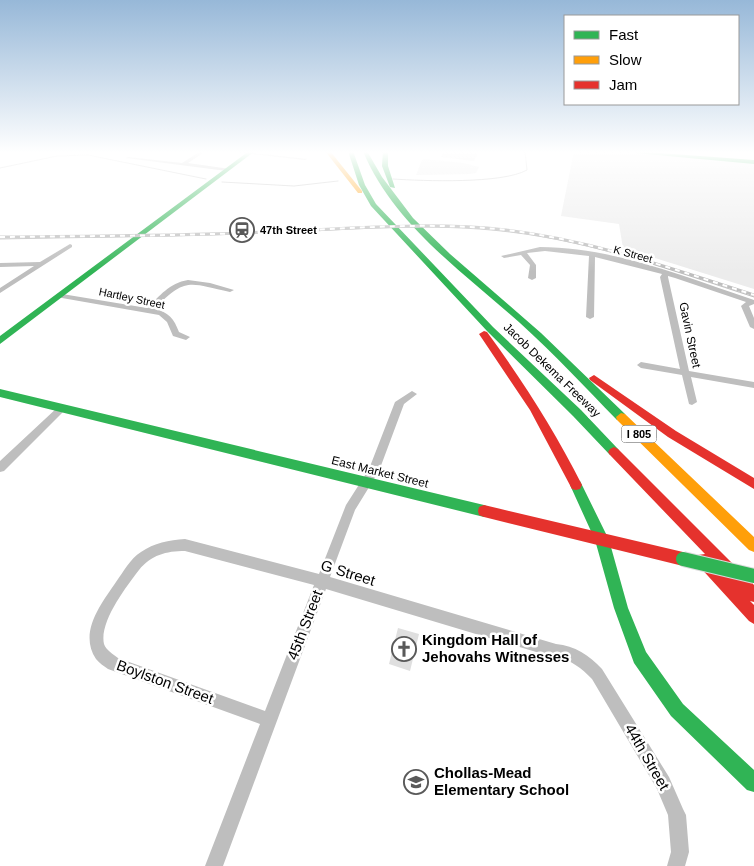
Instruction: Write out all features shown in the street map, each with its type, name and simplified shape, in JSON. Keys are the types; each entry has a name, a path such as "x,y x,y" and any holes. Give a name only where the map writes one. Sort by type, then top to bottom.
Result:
{"main road":[{"path":"0,340 62,296 198,191"},
{"path":"360,191 373,204"},
{"name":"Jacob Dekema Freeway","path":"366,191 373,204 490,329 577,413 654,495 754,595"},
{"name":"Jacob Dekema Freeway","path":"388,191 403,213 449,260 524,322 754,546"},
{"path":"395,191 403,213"},
{"path":"449,284 522,386 558,446 602,540 621,608 640,657 677,710 754,783"},
{"path":"524,322 646,418 704,456 754,484"},
{"name":"East Market Street","path":"0,393 754,576"},
{"path":"577,413 654,506 754,616"}],"street":[{"path":"0,291 70,246"},
{"name":"K Street","path":"504,256 544,249 592,255 666,273 753,301"},
{"path":"523,253 533,264 532,278"},
{"path":"590,317 592,255"},
{"path":"0,265 40,264"},
{"name":"Gavin Street","path":"666,273 664,278 692,402"},
{"path":"148,311 173,287 180,284 190,282 230,290"},
{"name":"Hartley Street","path":"62,296 161,313 169,318 176,334 186,337"},
{"path":"753,301 748,302 745,306 754,327"},
{"path":"641,365 754,385"},
{"name":"45th Street","path":"214,866 350,508 374,471 400,402 412,394"},
{"path":"0,468 62,408"},
{"name":"G Street","path":"118,590 134,566 144,556 168,545 185,545 321,581 556,651 567,652 583,660"},
{"name":"Boylston Street","path":"118,590 103,612 98,627 97,640 101,653 113,664 268,720"},
{"name":"44th Street","path":"583,660 597,674 663,783 677,815 680,852 676,866"}],"shaded area":[{"path":"566,191 754,191 754,289 623,248 619,224 561,216"}],"building":[{"name":"Kingdom Hall of Jehovahs Witnesses","path":"398,628 419,634 410,671 389,664"}],"tram line":[{"path":"0,239 201,235 420,227 480,229 541,237 603,250 634,258 754,297"}],"railway":[{"path":"0,237 134,236 387,226 476,227 538,235 600,248 754,295"}],"traffic: fast":[{"path":"0,341 198,191"},
{"path":"366,191 373,205 490,329 577,413 614,452"},
{"path":"389,191 428,238 538,335 621,417"},
{"path":"0,393 484,511"},
{"path":"576,485 602,540 621,608 640,657 677,710 754,783"},
{"path":"683,559 754,576"}],"traffic: slow":[{"path":"621,417 754,546"}],"traffic: jam":[{"path":"484,334 534,408 576,485"},
{"path":"594,378 672,434 754,484"},
{"path":"614,452 754,595"},
{"path":"484,511 683,559"},
{"path":"703,560 754,616"}],"place":[{"name":"47th Street","path":"242,230"},
{"name":"Kingdom Hall of Jehovahs Witnesses","path":"404,649"},
{"name":"Chollas-Mead Elementary School","path":"416,782"}]}
